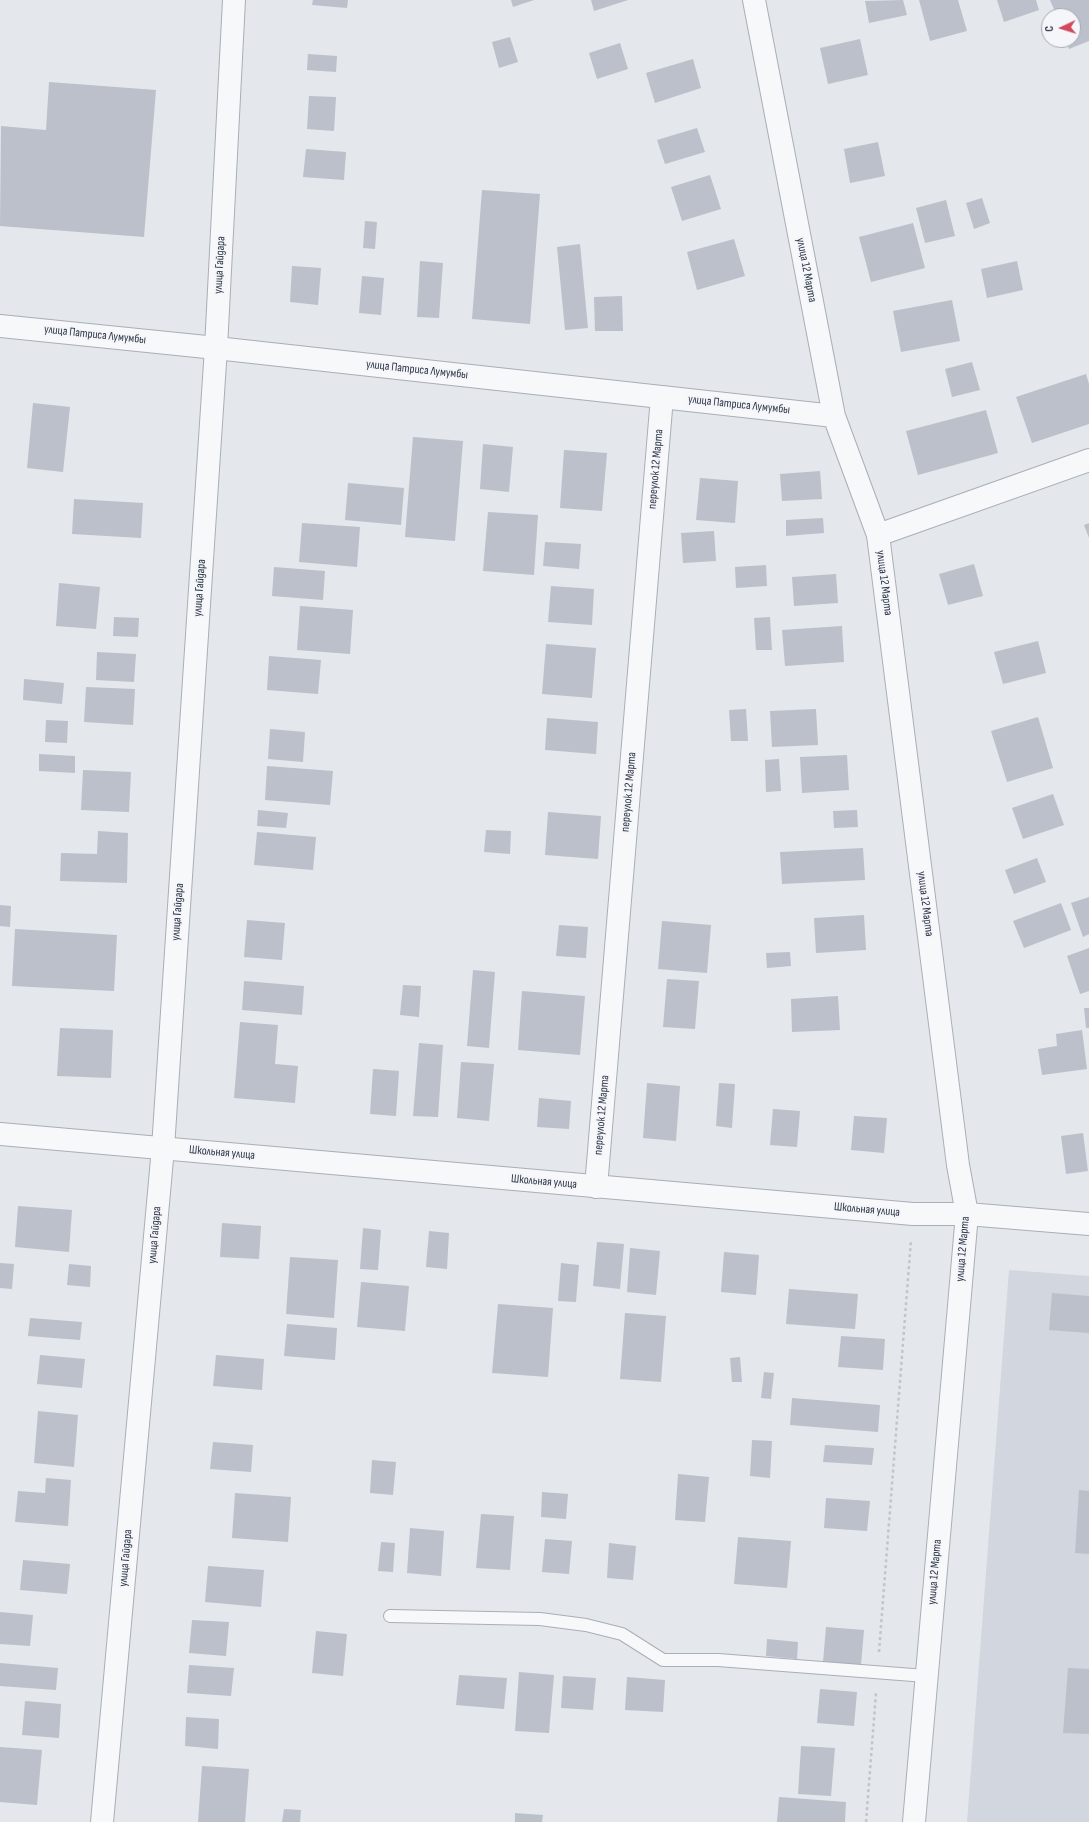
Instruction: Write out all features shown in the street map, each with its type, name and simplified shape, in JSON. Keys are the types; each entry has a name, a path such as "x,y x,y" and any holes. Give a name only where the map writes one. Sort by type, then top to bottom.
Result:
{"street":[{"name":"улица Гайдара","path":"102,1822 163,1148 216,348 234,0"},
{"name":"улица 12 Марта","path":"754,0 834,416 878,535 958,1165 967,1214 914,1822"},
{"name":"улица Патриса Лумумбы","path":"0,326 216,348 834,416"},
{"name":"переулок 12 Марта","path":"596,1187 662,397"},
{"path":"878,535 1089,460"},
{"name":"Школьная улица","path":"0,1134 913,1214 967,1214 1089,1224"}],"lane":[{"path":"390,1616 540,1619 586,1625 622,1634 663,1660 718,1660 926,1676"}],"path":[{"path":"866,1822 913,1214"}],"shaded area":[{"path":"1009,1270 1089,1276 1089,1822 967,1822"}],"building":[{"path":"313,0 348,0 347,8 312,5"},
{"path":"511,0 534,0 513,7"},
{"path":"591,0 628,0 594,11"},
{"path":"903,0 907,15 869,23 865,1"},
{"path":"919,0 958,0 967,31 930,41"},
{"path":"997,0 1036,0 1039,10 1004,22"},
{"path":"1050,0 1089,0 1089,41 1081,44 1081,8 1054,8"},
{"path":"510,37 518,62 499,68 492,42"},
{"path":"860,39 868,75 828,84 820,48"},
{"path":"620,43 628,69 597,79 589,53"},
{"path":"308,54 337,56 336,72 307,70"},
{"path":"693,59 701,88 655,103 646,73"},
{"path":"49,82 156,90 144,237 0,226 1,126 46,130"},
{"path":"309,96 336,97 334,131 307,129"},
{"path":"697,128 705,152 665,164 657,140"},
{"path":"878,142 885,176 850,183 844,149"},
{"path":"306,149 346,152 344,180 303,177"},
{"path":"710,175 721,209 682,221 671,187"},
{"path":"482,190 540,194 530,324 472,319"},
{"path":"982,198 990,223 974,229 966,203"},
{"path":"946,200 955,236 925,243 916,208"},
{"path":"365,221 377,222 375,249 363,248"},
{"path":"913,223 925,268 871,282 859,237"},
{"path":"734,239 745,276 697,290 687,252"},
{"path":"580,244 588,328 565,330 557,247"},
{"path":"420,261 443,263 439,318 417,317"},
{"path":"1017,261 1023,290 987,298 981,269"},
{"path":"292,266 321,268 318,305 290,302"},
{"path":"362,276 384,278 381,315 359,313"},
{"path":"622,296 623,331 595,331 594,297"},
{"path":"952,300 960,341 901,352 893,311"},
{"path":"972,362 980,390 952,397 945,369"},
{"path":"1086,374 1089,384 1089,424 1032,443 1016,397"},
{"path":"33,403 70,407 63,472 27,468"},
{"path":"986,410 998,453 918,475 906,431"},
{"path":"413,437 463,441 455,541 405,537"},
{"path":"483,444 513,447 509,492 480,489"},
{"path":"564,450 607,453 602,511 560,508"},
{"path":"820,471 822,499 782,501 780,474"},
{"path":"700,478 738,481 735,523 696,520"},
{"path":"348,483 404,488 401,525 345,520"},
{"path":"74,499 143,503 141,538 72,534"},
{"path":"488,512 538,515 534,575 483,571"},
{"path":"823,518 824,533 786,536 786,520"},
{"path":"302,523 360,527 357,567 299,562"},
{"path":"1089,523 1089,538 1084,525"},
{"path":"714,531 716,561 683,563 681,533"},
{"path":"545,542 581,544 579,569 543,566"},
{"path":"974,564 983,596 948,605 939,574"},
{"path":"766,565 767,586 736,588 735,567"},
{"path":"274,567 325,571 323,600 272,596"},
{"path":"836,574 838,603 794,606 792,577"},
{"path":"59,583 100,587 96,629 56,626"},
{"path":"551,586 594,589 592,625 548,622"},
{"path":"300,606 353,610 350,654 297,650"},
{"path":"114,617 139,618 138,637 113,636"},
{"path":"770,617 772,650 756,650 754,618"},
{"path":"842,626 844,662 785,666 782,630"},
{"path":"1038,641 1046,673 1003,684 994,652"},
{"path":"546,644 596,648 592,698 542,694"},
{"path":"97,652 136,654 134,682 96,680"},
{"path":"269,656 321,660 318,694 267,690"},
{"path":"24,679 64,683 62,704 23,700"},
{"path":"86,687 135,689 133,725 84,722"},
{"path":"746,709 748,741 731,741 729,710"},
{"path":"816,709 818,745 772,747 770,711"},
{"path":"1038,717 1053,768 1007,782 991,731"},
{"path":"547,718 598,722 596,754 545,750"},
{"path":"46,720 68,721 67,743 45,742"},
{"path":"270,729 305,732 303,762 268,759"},
{"path":"39,754 75,756 75,773 39,771"},
{"path":"847,755 849,790 802,793 800,757"},
{"path":"779,759 781,791 766,792 765,760"},
{"path":"267,766 333,771 330,805 265,800"},
{"path":"83,770 131,772 129,812 81,810"},
{"path":"1053,794 1064,825 1023,839 1012,808"},
{"path":"258,810 288,813 286,828 257,826"},
{"path":"857,810 858,827 834,828 833,811"},
{"path":"548,812 601,816 598,859 545,855"},
{"path":"486,830 511,831 510,854 484,852"},
{"path":"98,831 128,833 127,883 60,881 61,853 97,854"},
{"path":"257,832 316,837 313,870 254,865"},
{"path":"863,848 865,880 782,884 780,852"},
{"path":"1037,858 1046,882 1014,894 1005,870"},
{"path":"1089,897 1089,934 1083,937 1071,903"},
{"path":"1061,903 1071,930 1024,948 1013,921"},
{"path":"0,905 11,906 10,927 0,926"},
{"path":"864,915 866,950 816,953 814,918"},
{"path":"247,920 285,923 282,960 244,957"},
{"path":"662,921 711,925 707,973 658,969"},
{"path":"559,925 588,927 586,958 556,956"},
{"path":"15,929 117,935 114,991 12,986"},
{"path":"1089,948 1089,991 1080,994 1067,956"},
{"path":"790,952 791,966 767,968 766,953"},
{"path":"473,970 495,972 489,1048 467,1046"},
{"path":"667,979 699,981 695,1029 663,1027"},
{"path":"244,981 304,986 302,1015 242,1010"},
{"path":"403,985 421,986 419,1017 400,1015"},
{"path":"522,991 585,996 580,1055 518,1050"},
{"path":"838,996 840,1030 792,1032 791,999"},
{"path":"1084,1008 1089,1008 1089,1028 1086,1028"},
{"path":"240,1022 278,1025 275,1064 298,1066 295,1103 234,1098"},
{"path":"60,1028 113,1030 111,1078 57,1076"},
{"path":"1082,1030 1087,1069 1042,1075 1038,1049 1057,1046 1056,1034"},
{"path":"419,1043 443,1045 438,1117 413,1116"},
{"path":"461,1062 494,1064 489,1121 457,1118"},
{"path":"373,1069 399,1071 396,1116 370,1114"},
{"path":"647,1083 680,1086 676,1141 643,1138"},
{"path":"719,1083 735,1084 732,1128 716,1126"},
{"path":"539,1098 571,1101 569,1129 537,1127"},
{"path":"773,1109 800,1111 797,1147 770,1145"},
{"path":"854,1116 887,1118 884,1153 851,1150"},
{"path":"1083,1133 1088,1171 1066,1174 1061,1136"},
{"path":"18,1206 72,1210 69,1252 15,1247"},
{"path":"222,1223 261,1226 259,1259 220,1257"},
{"path":"363,1228 381,1230 378,1270 360,1269"},
{"path":"429,1231 449,1233 447,1269 426,1267"},
{"path":"597,1242 624,1244 620,1289 593,1286"},
{"path":"630,1248 660,1251 656,1295 627,1292"},
{"path":"724,1252 759,1255 756,1295 721,1292"},
{"path":"290,1257 338,1260 334,1318 286,1314"},
{"path":"0,1263 14,1264 12,1289 0,1288"},
{"path":"561,1263 579,1265 576,1302 558,1301"},
{"path":"69,1264 91,1266 90,1287 67,1285"},
{"path":"361,1282 409,1286 405,1331 357,1327"},
{"path":"789,1289 858,1294 855,1329 786,1324"},
{"path":"1052,1293 1089,1296 1089,1333 1049,1330"},
{"path":"498,1304 553,1308 548,1377 492,1373"},
{"path":"625,1313 666,1316 661,1382 620,1379"},
{"path":"30,1318 82,1322 80,1340 28,1336"},
{"path":"287,1324 337,1328 335,1360 284,1356"},
{"path":"841,1336 885,1339 883,1370 838,1367"},
{"path":"40,1355 85,1359 82,1388 37,1384"},
{"path":"216,1355 264,1359 262,1390 213,1386"},
{"path":"740,1357 742,1382 732,1382 730,1358"},
{"path":"764,1372 774,1373 771,1399 761,1398"},
{"path":"792,1398 880,1405 878,1432 790,1425"},
{"path":"38,1411 78,1415 74,1467 34,1463"},
{"path":"752,1440 772,1441 770,1478 750,1476"},
{"path":"213,1442 253,1445 251,1472 210,1469"},
{"path":"825,1445 874,1448 872,1465 823,1462"},
{"path":"372,1460 396,1462 393,1495 370,1493"},
{"path":"678,1474 709,1477 705,1522 675,1520"},
{"path":"46,1478 71,1480 68,1526 15,1522 18,1491 45,1493"},
{"path":"1079,1490 1089,1491 1089,1554 1075,1553"},
{"path":"542,1492 568,1494 566,1519 541,1517"},
{"path":"235,1493 291,1497 288,1542 232,1538"},
{"path":"826,1498 870,1501 867,1531 824,1528"},
{"path":"481,1514 514,1516 510,1570 476,1568"},
{"path":"410,1528 444,1531 441,1576 407,1573"},
{"path":"738,1537 791,1541 787,1588 734,1584"},
{"path":"545,1539 572,1541 569,1574 542,1572"},
{"path":"381,1542 395,1543 393,1572 378,1571"},
{"path":"609,1543 636,1546 633,1580 607,1578"},
{"path":"23,1560 70,1564 67,1594 20,1590"},
{"path":"208,1566 264,1570 261,1607 205,1602"},
{"path":"0,1612 33,1615 30,1646 0,1644"},
{"path":"192,1620 229,1622 226,1656 189,1653"},
{"path":"826,1627 864,1630 861,1665 823,1662"},
{"path":"316,1631 347,1634 343,1676 312,1673"},
{"path":"767,1639 798,1642 797,1659 766,1656"},
{"path":"0,1663 58,1668 56,1690 0,1686"},
{"path":"189,1665 234,1668 231,1696 187,1693"},
{"path":"1068,1668 1089,1669 1089,1734 1063,1733"},
{"path":"519,1672 554,1675 549,1733 515,1731"},
{"path":"459,1675 507,1678 504,1709 456,1705"},
{"path":"563,1676 596,1678 593,1710 561,1708"},
{"path":"627,1677 665,1680 663,1712 625,1710"},
{"path":"820,1689 857,1692 854,1726 817,1723"},
{"path":"25,1701 61,1704 59,1738 22,1735"},
{"path":"186,1717 219,1719 218,1749 185,1746"},
{"path":"801,1746 835,1748 831,1796 798,1794"},
{"path":"0,1747 42,1750 37,1805 0,1802"},
{"path":"202,1766 249,1769 245,1822 198,1822"},
{"path":"779,1797 846,1802 845,1822 777,1822"},
{"path":"284,1809 301,1810 300,1822 282,1822"},
{"path":"515,1813 543,1815 542,1822 515,1822"}]}
